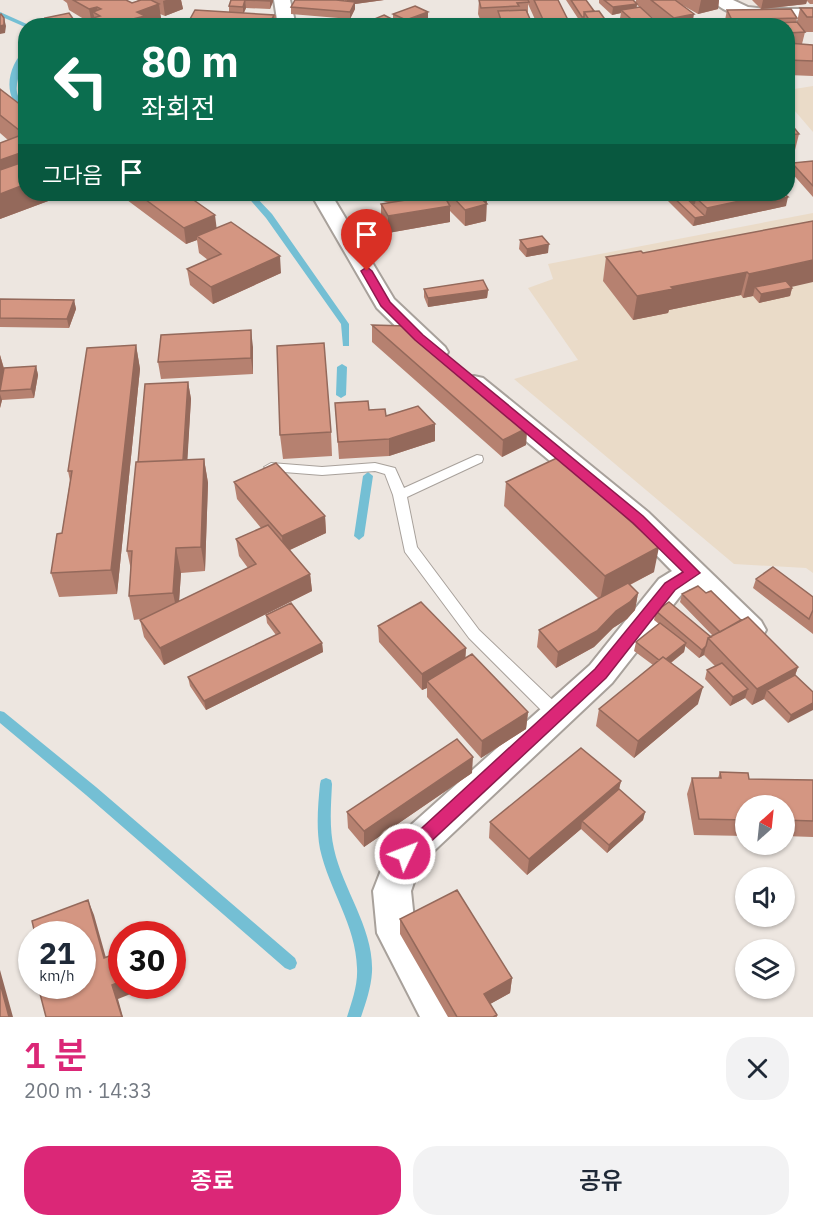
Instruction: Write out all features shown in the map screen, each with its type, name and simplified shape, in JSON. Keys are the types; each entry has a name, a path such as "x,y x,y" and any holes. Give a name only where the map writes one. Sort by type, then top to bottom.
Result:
{"street":[{"path":"282,0 285,18"},
{"path":"721,0 737,10 755,14 813,14"},
{"path":"325,201 385,303 410,329 638,519 764,644"},
{"path":"442,1017 396,933 392,891 405,854 601,674 670,586 693,573"}],"lane":[{"path":"400,495 477,459"},
{"path":"271,467 322,471 375,467 390,471 400,495 410,548 474,634 557,715"}],"shaded area":[{"path":"813,86 813,132 795,111 795,89"},
{"path":"813,213 813,573 806,568 734,564 514,379 578,360 528,288 553,279 548,264"}],"building":[{"path":"73,0 126,0 132,3 151,0 159,4 137,12 145,16 137,18 93,18 100,16 93,12 101,9 97,7 89,9"},
{"path":"231,0 245,0 243,7 229,6"},
{"path":"295,0 355,2 350,12 291,7"},
{"path":"479,0 528,0 529,2 517,3 519,6 481,8"},
{"path":"534,0 558,0 567,18 542,18"},
{"path":"571,0 586,0 594,11 584,12 584,17 582,17"},
{"path":"604,0 633,0 637,4 613,7"},
{"path":"651,0 675,0 694,14 674,18"},
{"path":"415,6 428,12 412,18 402,18 393,14"},
{"path":"640,7 652,18 630,18 621,10"},
{"path":"800,8 813,8 813,17 807,17"},
{"path":"791,9 797,18 731,18 727,10"},
{"path":"195,10 274,15 272,18 191,18"},
{"path":"526,10 530,18 500,18 498,11"},
{"path":"599,11 604,18 588,18 584,12"},
{"path":"69,13 72,18 45,18"},
{"path":"0,15 4,18 4,25 0,26"},
{"path":"795,22 797,22 805,32 795,33"},
{"path":"795,44 813,45 813,61 795,60"},
{"path":"0,89 18,103 18,129 0,115"},
{"path":"18,136 18,154 0,160 0,143"},
{"path":"813,161 813,186 795,166 795,163"},
{"path":"18,164 18,187 0,194 0,170"},
{"path":"147,201 195,201 215,215 184,228"},
{"path":"400,201 447,201 450,206 388,216 381,204"},
{"path":"457,201 484,201 487,204 465,210"},
{"path":"677,201 689,201 705,216 695,218"},
{"path":"699,201 740,201 707,208"},
{"path":"813,221 813,260 671,287 673,289 637,296 606,257 641,251 643,253"},
{"path":"231,222 280,256 211,287 187,269 221,254 197,236"},
{"path":"542,236 549,244 527,249 520,240"},
{"path":"483,280 488,290 428,298 424,289"},
{"path":"786,281 792,288 761,294 755,287"},
{"path":"0,299 74,300 67,319 0,318"},
{"path":"372,325 407,326 527,428 503,440"},
{"path":"251,330 251,358 158,362 161,335"},
{"path":"324,343 331,432 280,435 277,346"},
{"path":"136,345 111,570 51,573 57,534 62,533 72,471 68,471 87,348"},
{"path":"36,366 31,389 0,391 4,368"},
{"path":"188,382 183,460 138,462 145,384"},
{"path":"368,401 369,410 385,409 386,416 418,406 435,424 389,439 338,442 335,403"},
{"path":"559,457 659,547 605,576 506,482"},
{"path":"204,459 201,547 176,548 173,593 129,596 132,551 127,551 136,462"},
{"path":"276,463 325,516 282,536 234,482"},
{"path":"268,525 310,574 160,648 140,620 256,564 236,539"},
{"path":"773,567 813,597 813,610 809,619 756,579"},
{"path":"628,583 638,593 630,602 616,611 597,631 558,652 539,630"},
{"path":"698,586 706,593 711,591 741,620 720,632 682,594"},
{"path":"421,602 466,648 422,674 378,626"},
{"path":"669,602 711,637 708,638 702,650 656,611"},
{"path":"291,603 322,643 204,701 188,677 280,633 266,615"},
{"path":"748,617 798,667 757,689 708,638"},
{"path":"660,623 686,643 666,659 663,657 659,660 636,642"},
{"path":"472,654 528,712 482,741 427,681"},
{"path":"663,657 703,687 638,741 599,709"},
{"path":"722,663 748,689 733,697 707,670"},
{"path":"795,675 813,692 813,703 791,715 767,690"},
{"path":"457,739 473,757 364,831 347,812"},
{"path":"581,748 621,781 529,859 490,822"},
{"path":"720,772 748,773 749,779 813,780 813,821 795,820 795,795 735,795 735,820 699,819 692,778 721,778"},
{"path":"619,789 645,812 609,845 582,821"},
{"path":"457,890 512,978 484,994 497,1015 493,1017 457,1017 400,919"},
{"path":"88,900 94,921 32,921"},
{"path":"96,929 104,958 108,956 108,999 116,999 122,1017 46,1017 41,999 96,999"},
{"path":"0,983 9,1017 0,1017"}],"waterway":[{"path":"0,14 18,22"},
{"path":"18,66 13,82 13,91 18,103"},
{"path":"255,201 269,216 345,324 346,344"},
{"path":"341,395 342,367"},
{"path":"359,536 368,476"},
{"path":"0,716 91,791 290,963"},
{"path":"326,784 327,849 333,872 363,949 365,970 362,992 354,1017"}],"route":[{"path":"367,271 385,303 419,338 638,519 693,573 670,586 601,674 405,854"}]}
